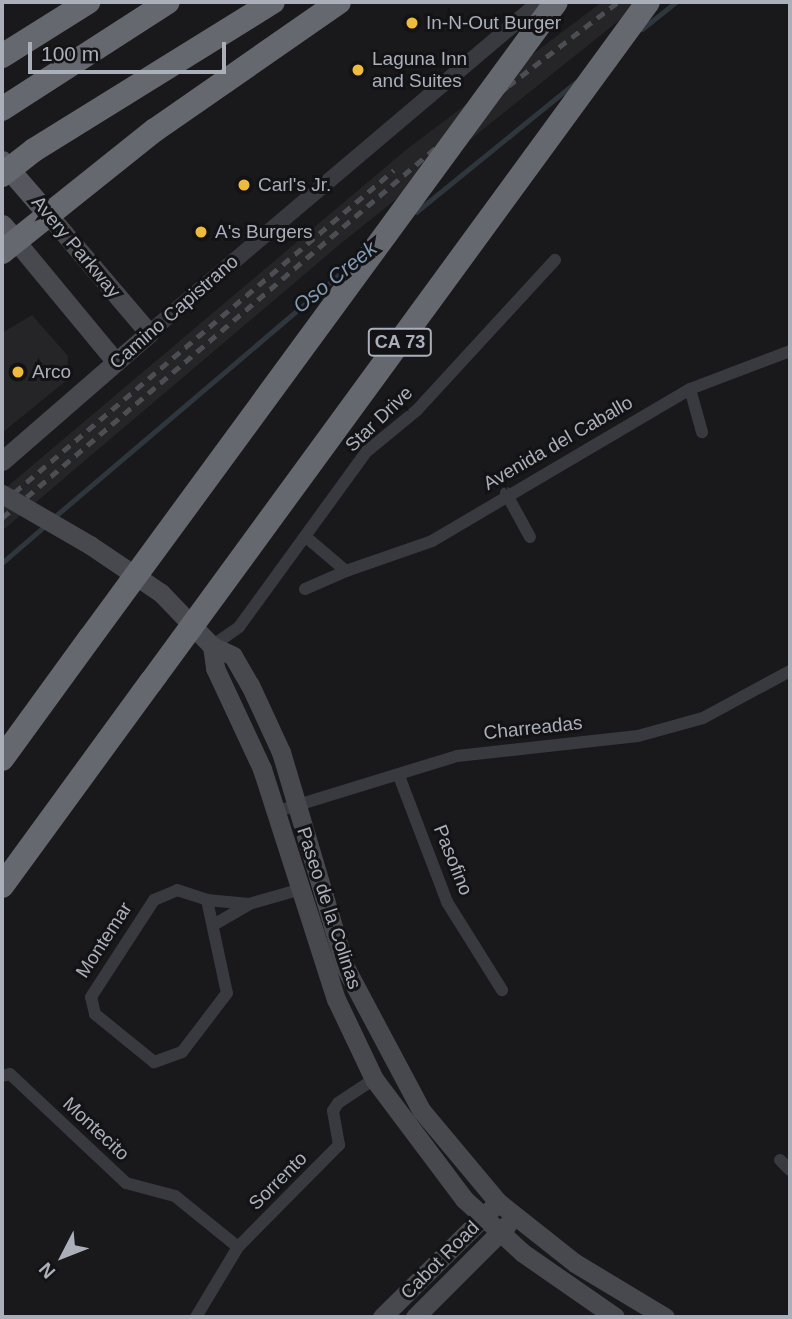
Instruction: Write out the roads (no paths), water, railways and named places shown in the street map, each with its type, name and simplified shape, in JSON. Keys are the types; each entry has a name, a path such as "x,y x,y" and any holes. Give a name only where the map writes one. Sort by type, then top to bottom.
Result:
{"highway":[{"path":"2,56 88,2"},
{"path":"2,109 168,2"},
{"path":"2,175 128,86 272,2"},
{"path":"6,239 339,2"},
{"path":"2,759 556,2"},
{"name":"CA 73","path":"2,886 648,2"}],"main road":[{"name":"Avery Parkway","path":"2,161 149,333"},
{"path":"6,239 116,362"},
{"name":"Camino Capistrano","path":"2,461 149,333"},
{"name":"Paseo de la Colinas","path":"2,494 90,545 161,593 212,646 233,656 250,685 281,752 345,967 421,1110 498,1202 515,1217 575,1263 665,1317"},
{"name":"Paseo de la Colinas","path":"212,646 215,668 248,731 336,999 374,1079 483,1217 615,1317"},
{"path":"298,890 316,907 345,967"},
{"name":"Cabot Road","path":"382,1317 498,1202"},
{"name":"Cabot Road","path":"415,1317 515,1217"}],"street":[{"name":"Camino Capistrano","path":"149,333 540,2"},
{"name":"Star Drive","path":"212,646 239,627 366,453 417,411 555,260"},
{"name":"Avenida del Caballo","path":"305,589 346,571 432,541 506,493 690,389 790,351"},
{"path":"690,389 702,432"},
{"path":"506,493 530,537"},
{"path":"306,537 346,571"},
{"name":"Charreadas","path":"275,812 457,756 638,736 703,718 790,671"},
{"name":"Pasofino","path":"399,776 447,902 502,990"},
{"name":"Montemar","path":"177,890 207,900 215,925 227,986 222,1005 176,1056 148,1060 95,1014 94,989 159,895 177,890"},
{"path":"215,925 249,904 298,890"},
{"path":"207,900 249,904"},
{"name":"Montecito","path":"2,1076 10,1074 126,1183 175,1196 238,1247"},
{"name":"Sorrento","path":"196,1317 238,1247 339,1145 333,1111 374,1079"},
{"path":"780,1160 790,1170"}],"waterway":[{"name":"Oso Creek","path":"642,29 676,2"},
{"name":"Oso Creek","path":"416,212 575,83"},
{"name":"Oso Creek","path":"52,519 349,266"},
{"name":"Oso Creek","path":"2,563 46,525"}],"railway":[{"path":"2,518 508,86 618,2"},
{"path":"2,503 394,170"}],"place":[{"name":"In-N-Out Burger","path":"412,23"},
{"name":"Laguna Inn and Suites","path":"358,70"},
{"name":"Carl's Jr.","path":"244,185"},
{"name":"A's Burgers","path":"201,232"},
{"name":"Arco","path":"18,372"}]}
